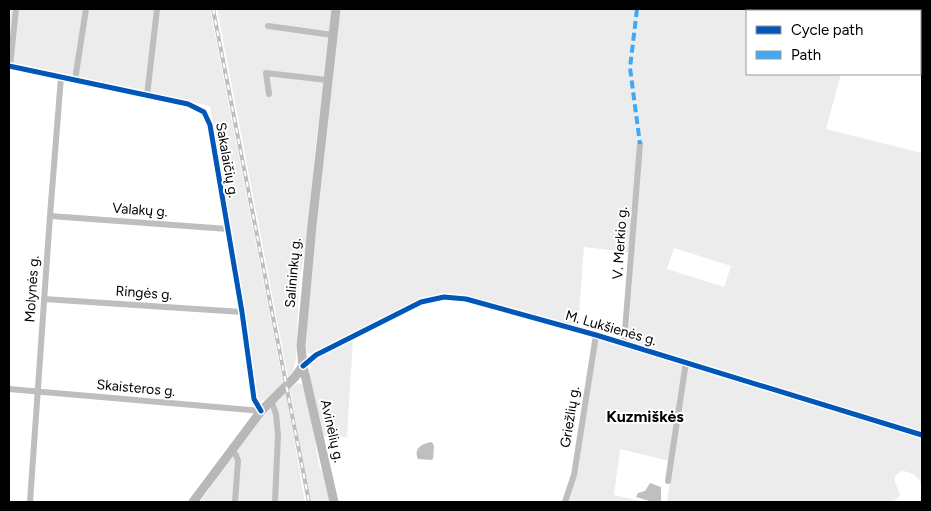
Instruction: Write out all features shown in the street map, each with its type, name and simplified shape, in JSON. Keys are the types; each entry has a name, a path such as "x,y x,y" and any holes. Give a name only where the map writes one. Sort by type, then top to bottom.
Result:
{"main road":[{"name":"Salininkų g.","path":"303,366 301,346 303,318 336,9"},
{"path":"193,502 261,411 295,377 303,366"},
{"name":"Avinėlių g.","path":"303,366 334,502"}],"street":[{"path":"9,66 16,9"},
{"path":"75,80 86,9"},
{"path":"147,96 157,9"},
{"path":"268,26 333,35"},
{"name":"Sakalaičių g.","path":"9,66 194,106 201,109 208,118 242,312 254,399 261,411"},
{"path":"270,94 266,73 327,80"},
{"name":"Molynės g.","path":"30,502 61,77"},
{"name":"V. Merkio g.","path":"624,343 640,144"},
{"name":"Valakų g.","path":"50,216 228,229"},
{"name":"M. Lukšienės g.","path":"303,366 316,354 420,302 444,297 466,299 596,334 922,436"},
{"name":"Ringės g.","path":"44,298 242,312"},
{"name":"Griežlių g.","path":"565,502 574,475 596,334"},
{"path":"668,481 686,362"},
{"name":"Skaisteros g.","path":"9,389 261,411"},
{"path":"271,400 276,414 278,435 275,502"},
{"path":"231,450 238,458 235,502"}],"shaded area":[{"path":"9,9 210,9 283,382 266,399 260,401 257,397 210,106 9,62"},
{"path":"217,9 333,9 316,143 305,252 299,279 296,359 293,371 288,377"},
{"path":"340,9 922,9 922,25 921,10 746,10 746,75 841,75 826,129 922,153 922,432 628,342 634,253 584,247 578,327 476,298 445,294 423,298 310,354 307,352 309,286","holes":["674,248 731,266 724,287 667,269"]},
{"path":"353,339 347,437 323,436 309,374 312,362 316,358"},
{"path":"598,339 922,438 922,485 914,475 902,471 896,475 894,480 900,494 892,502 667,502 673,462 620,449 614,495 644,502 567,502"},
{"path":"297,383 304,386 315,432 319,465 326,480 330,502 310,502 290,389"},
{"path":"286,393 305,502 200,502 255,423"},
{"path":"432,442 434,446 433,459 418,459 417,452 419,447"},
{"path":"650,483 661,487 661,502 653,502 636,497 638,493 645,491"}],"railway":[{"path":"213,9 309,502"}],"marked path":[{"path":"637,9 630,68 640,144"}],"cycle path":[{"path":"9,66 188,104 204,112 210,125 242,312 254,399 261,411"},
{"path":"303,366 316,355 421,302 444,297 466,299 596,335 922,435"}],"district":[{"name":"Kuzmiškės","path":"645,416"}]}
